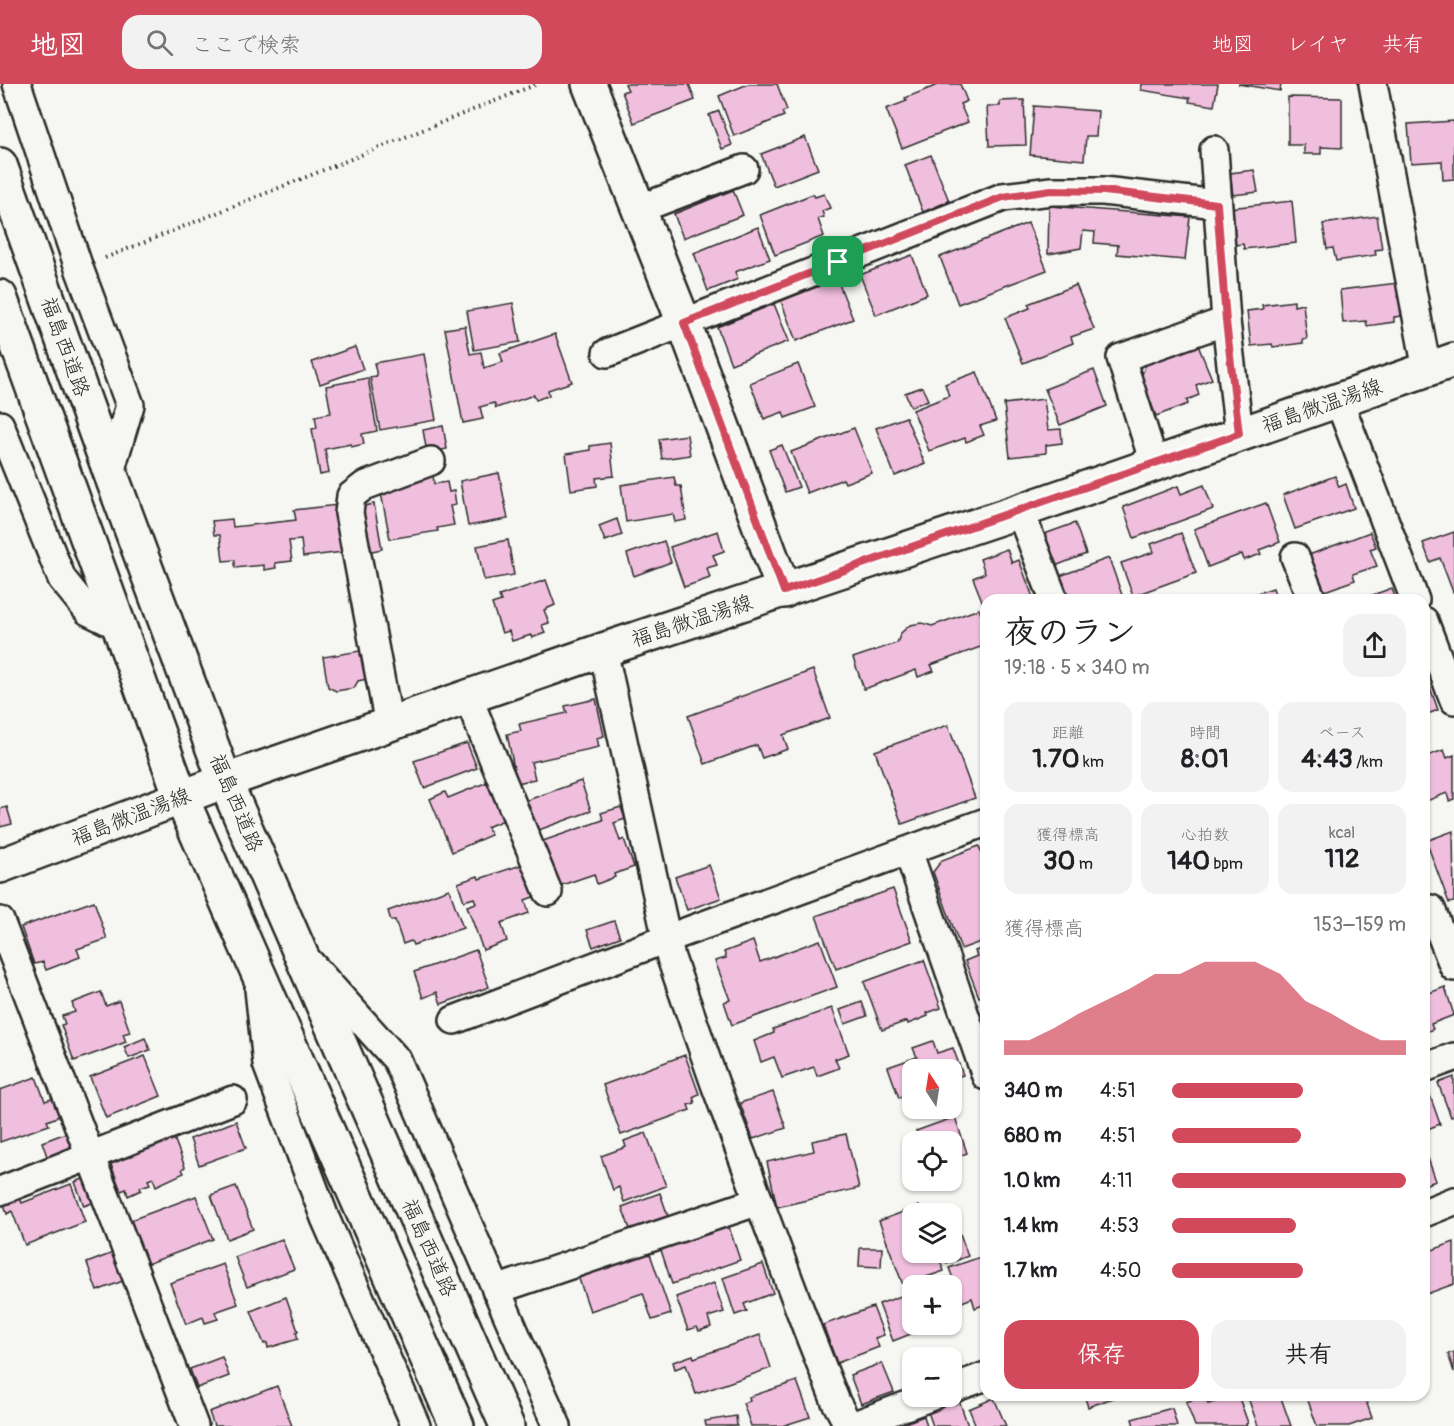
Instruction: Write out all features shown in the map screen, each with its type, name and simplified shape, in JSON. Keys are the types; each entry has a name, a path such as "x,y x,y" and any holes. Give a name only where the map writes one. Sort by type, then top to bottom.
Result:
{"main road":[{"path":"590,84 684,323 784,591"},
{"name":"福島西道路","path":"0,165 110,472 225,781 507,1426"},
{"name":"福島西道路","path":"0,297 181,797 457,1426"},
{"name":"福島微温湯線","path":"0,866 225,781 603,650 1020,511 1440,365"}],"street":[{"path":"18,84 80,268 130,405 110,472"},
{"path":"1373,84 1440,365"},
{"path":"1214,150 1226,321 1239,434"},
{"path":"639,210 744,170"},
{"path":"607,353 1003,197 1051,190 1104,191 1217,204"},
{"path":"1154,463 1121,358 1226,321"},
{"path":"1339,401 1414,594"},
{"path":"0,425 62,579 88,611 119,626"},
{"path":"389,725 349,513 351,496 364,486 430,460"},
{"path":"1020,511 1052,594"},
{"path":"1295,557 1310,594"},
{"path":"1454,636 1450,637 1430,659 1454,700"},
{"path":"603,650 671,958 759,1201 836,1402 851,1426 902,1407"},
{"path":"468,697 548,892"},
{"path":"454,1020 666,939 980,824"},
{"path":"908,851 980,1059"},
{"path":"1430,909 1454,967"},
{"path":"0,921 194,1426"},
{"path":"299,950 397,1060 557,1426"},
{"path":"257,970 267,1064 325,1218 416,1426"},
{"path":"1430,1066 1454,1058"},
{"path":"0,1191 233,1100"},
{"path":"496,1290 759,1201"},
{"path":"1430,1211 1454,1201"},
{"path":"962,1385 980,1378"}],"path":[{"path":"80,268 537,84"}],"building":[{"path":"625,84 689,84 695,100 634,123 622,92 628,90"},
{"path":"748,84 777,84 787,110 782,112 784,116 734,136 719,96"},
{"path":"940,84 960,84 967,101 960,104 968,122 902,148 886,109 907,101 905,98"},
{"path":"1142,84 1218,84 1214,106 1189,102 1190,98 1141,90"},
{"path":"1238,84 1281,84 1280,91"},
{"path":"1288,97 1342,98 1342,148 1321,147 1321,154 1304,154 1304,145 1288,145"},
{"path":"1024,100 1026,145 989,146 987,106 1000,106 1000,101"},
{"path":"1034,106 1098,111 1096,136 1086,136 1084,160 1030,155"},
{"path":"719,111 732,145 722,149 709,115"},
{"path":"1454,121 1454,179 1443,180 1442,161 1411,163 1408,124"},
{"path":"805,137 818,169 774,186 761,154"},
{"path":"931,155 949,201 923,212 905,165"},
{"path":"1254,170 1258,192 1233,195 1230,173"},
{"path":"733,190 743,215 683,238 674,214"},
{"path":"813,194 815,197 824,194 830,208 822,211 824,217 818,219 824,236 775,255 760,215"},
{"path":"1292,201 1296,243 1244,249 1243,244 1234,245 1229,208"},
{"path":"1049,206 1190,217 1185,260 1117,254 1118,245 1094,243 1095,232 1083,231 1081,248 1048,254"},
{"path":"1377,216 1382,249 1375,250 1376,255 1336,261 1333,248 1327,249 1323,224"},
{"path":"1028,223 1047,270 958,304 940,257"},
{"path":"758,227 770,259 735,272 738,279 708,291 694,253"},
{"path":"912,255 927,294 876,315 860,275"},
{"path":"837,279 853,319 796,341 781,301"},
{"path":"1398,283 1401,316 1394,317 1394,322 1367,326 1366,321 1343,323 1340,290"},
{"path":"1076,285 1094,329 1071,337 1073,343 1023,363 1005,318 1030,308 1028,304"},
{"path":"1294,301 1294,306 1303,304 1307,339 1303,340 1303,343 1273,347 1272,344 1251,346 1247,311 1263,309 1262,305"},
{"path":"513,303 520,342 474,350 467,311"},
{"path":"774,304 789,341 731,364 717,327"},
{"path":"465,326 470,354 481,352 484,368 503,362 500,353 555,334 572,382 548,390 549,395 536,400 534,395 496,408 494,403 480,407 483,419 463,423 445,329"},
{"path":"1197,343 1212,379 1196,385 1199,395 1187,400 1188,404 1156,416 1141,377 1147,362"},
{"path":"355,347 363,369 320,384 312,362"},
{"path":"424,354 436,420 380,430 370,377 377,376 374,363"},
{"path":"798,364 815,407 785,418 783,412 764,419 750,383"},
{"path":"1094,370 1107,406 1060,425 1045,389"},
{"path":"977,372 996,421 980,426 984,435 966,442 965,438 929,451 913,410 949,396 945,384"},
{"path":"368,378 377,431 362,434 364,444 325,449 329,473 320,475 312,429 317,428 315,416 331,413 326,386"},
{"path":"922,387 928,400 911,407 905,393"},
{"path":"1044,399 1048,430 1061,429 1062,443 1046,445 1046,453 1010,457 1004,404"},
{"path":"906,417 925,464 895,476 876,428"},
{"path":"443,426 447,449 427,453 423,430"},
{"path":"854,428 872,473 845,483 843,479 807,493 791,452"},
{"path":"687,435 690,455 662,459 659,439"},
{"path":"610,443 614,476 596,478 597,486 571,490 566,454 590,450 590,446"},
{"path":"782,445 799,487 785,492 769,450"},
{"path":"499,473 508,519 468,526 460,481"},
{"path":"433,474 434,484 447,482 449,492 454,491 456,505 450,506 454,525 437,528 438,531 390,539 381,493 391,491 390,487"},
{"path":"1335,476 1339,487 1346,484 1354,508 1295,529 1283,495"},
{"path":"674,477 676,486 681,486 686,520 675,522 673,514 626,522 621,485"},
{"path":"1204,485 1213,509 1134,538 1123,507 1178,486 1181,494"},
{"path":"1266,503 1280,542 1259,550 1261,554 1244,560 1242,554 1208,567 1194,529"},
{"path":"374,504 382,549 367,552 359,507"},
{"path":"338,505 343,552 303,557 301,540 289,541 292,561 275,563 276,568 264,570 264,565 235,568 235,560 223,561 220,535 214,535 212,521 232,519 233,527 296,520 294,510"},
{"path":"617,519 622,535 605,541 599,526"},
{"path":"1075,523 1086,554 1050,568 1039,536"},
{"path":"718,531 724,551 713,555 717,565 707,568 710,578 684,587 670,547"},
{"path":"1370,532 1376,547 1370,549 1377,566 1353,574 1355,580 1322,592 1309,555"},
{"path":"1454,532 1453,592 1440,558 1430,562 1423,543"},
{"path":"1181,533 1196,573 1138,594 1132,594 1121,563 1154,552 1151,544"},
{"path":"508,540 514,575 484,580 477,546"},
{"path":"664,541 671,562 634,576 627,554"},
{"path":"1007,549 1012,563 1019,560 1032,594 980,596 973,578 985,573 980,559"},
{"path":"1109,558 1122,594 1064,594 1057,577"},
{"path":"546,580 555,605 544,610 549,623 542,625 545,633 512,641 509,631 502,633 492,604 501,601 499,596"},
{"path":"1273,588 1275,594 1254,594"},
{"path":"1392,588 1394,594 1376,594"},
{"path":"979,609 980,647 931,665 934,671 918,677 916,670 864,689 853,658 897,643 901,633 910,625 922,623 932,626"},
{"path":"366,650 371,678 358,681 354,688 336,691 328,687 323,657"},
{"path":"813,670 830,718 783,735 788,749 762,758 757,745 705,764 688,716"},
{"path":"1430,687 1438,710 1430,713"},
{"path":"596,699 604,736 597,738 599,747 531,762 535,779 517,783 507,734 521,731 519,724 567,713 565,706"},
{"path":"948,725 975,798 902,824 875,751"},
{"path":"467,743 477,768 424,788 414,761"},
{"path":"1444,750 1447,758 1454,755 1454,799 1449,801 1447,793 1430,800 1430,755"},
{"path":"490,781 506,819 487,827 491,835 452,852 430,799 445,792 448,798"},
{"path":"581,781 591,811 536,831 525,801"},
{"path":"7,807 12,824 0,827 0,809"},
{"path":"621,807 625,819 614,823 620,841 624,839 634,867 614,874 615,877 597,884 594,874 559,886 543,841 603,820 601,813"},
{"path":"1453,831 1454,902 1449,903 1430,852 1430,840"},
{"path":"979,846 980,849 980,942 961,949 933,872 942,860"},
{"path":"524,864 536,896 525,900 529,913 501,923 507,941 483,950 467,906 476,903 474,898 464,901 458,883 478,876 479,879"},
{"path":"709,865 721,898 687,910 675,877"},
{"path":"449,889 463,928 413,945 411,941 403,944 395,920 391,921 388,911"},
{"path":"893,889 912,941 836,969 816,916"},
{"path":"94,901 107,939 77,949 80,957 46,970 43,962 34,964 21,927"},
{"path":"614,921 620,937 593,947 587,930"},
{"path":"820,940 837,987 732,1025 724,1002 730,1000 715,961 726,958 724,952 753,941 760,962"},
{"path":"980,949 979,997 965,961 977,956 975,951"},
{"path":"476,950 489,987 441,1004 437,992 423,998 414,972"},
{"path":"924,960 941,1008 908,1024 907,1021 882,1030 864,982"},
{"path":"1445,987 1454,1015 1431,1024 1433,1029 1430,1030 1430,993"},
{"path":"101,992 106,1006 119,1001 130,1032 123,1034 126,1042 74,1061 61,1025 65,1024 62,1016 75,1012 72,1003"},
{"path":"862,1002 867,1016 845,1024 840,1010"},
{"path":"832,1008 849,1054 835,1059 839,1068 817,1076 814,1067 782,1078 774,1057 761,1062 754,1041 774,1033 773,1029"},
{"path":"145,1038 150,1050 129,1058 124,1047"},
{"path":"933,1041 937,1053 953,1048 957,1059 911,1059 917,1057 913,1048"},
{"path":"685,1055 699,1094 693,1097 695,1103 688,1105 690,1110 621,1135 603,1085"},
{"path":"145,1056 161,1096 106,1118 90,1077"},
{"path":"902,1062 902,1097 899,1098 888,1067"},
{"path":"36,1077 45,1101 55,1098 62,1115 47,1121 49,1125 0,1142 0,1090"},
{"path":"1454,1077 1454,1116 1451,1117 1438,1083"},
{"path":"773,1092 786,1128 753,1139 740,1103"},
{"path":"1430,1096 1440,1124 1430,1128"},
{"path":"949,1119 956,1119 960,1131 916,1131"},
{"path":"236,1121 246,1148 199,1165 190,1139"},
{"path":"74,1130 80,1147 48,1159 42,1142"},
{"path":"646,1133 666,1186 624,1202 619,1187 613,1190 601,1156 626,1147 624,1141"},
{"path":"846,1134 859,1188 777,1207 767,1162 814,1151 812,1141"},
{"path":"174,1138 185,1167 182,1169 184,1173 156,1186 153,1178 148,1180 150,1184 140,1187 141,1190 128,1196 126,1189 121,1191 110,1162"},
{"path":"962,1138 967,1153 962,1155"},
{"path":"1430,1164 1436,1181 1430,1183"},
{"path":"91,1176 100,1200 84,1206 75,1182"},
{"path":"71,1184 85,1222 25,1245 12,1211 7,1214 4,1204 20,1198 22,1203"},
{"path":"236,1186 253,1229 227,1239 211,1195"},
{"path":"660,1193 668,1216 630,1229 622,1207"},
{"path":"196,1196 213,1239 147,1264 131,1220"},
{"path":"902,1212 902,1263 941,1263 944,1271 932,1275 902,1275 902,1282 879,1221"},
{"path":"727,1221 740,1260 672,1284 659,1244"},
{"path":"282,1239 294,1269 247,1287 235,1257"},
{"path":"962,1239 968,1256 962,1258"},
{"path":"1454,1242 1454,1284 1430,1293 1430,1251"},
{"path":"860,1248 882,1248 881,1267 859,1266"},
{"path":"118,1251 128,1279 97,1291 87,1263"},
{"path":"649,1251 671,1314 652,1320 643,1293 590,1311 578,1276"},
{"path":"980,1257 980,1306 975,1308 972,1298 962,1302 962,1275 952,1275 949,1268"},
{"path":"223,1264 238,1304 215,1312 218,1319 205,1323 203,1317 186,1324 170,1283"},
{"path":"763,1264 773,1293 744,1304 747,1311 735,1315 723,1278"},
{"path":"714,1283 724,1312 708,1317 711,1327 699,1331 697,1327 688,1330 676,1297"},
{"path":"902,1296 902,1335 908,1335 893,1341 879,1304"},
{"path":"286,1297 298,1331 296,1332 298,1339 268,1348 267,1343 264,1344 251,1311"},
{"path":"873,1307 884,1335 875,1338 879,1347 837,1363 823,1325"},
{"path":"760,1335 771,1368 696,1394 686,1365 675,1369 673,1362 693,1355 694,1358"},
{"path":"1454,1352 1454,1372 1448,1354"},
{"path":"222,1357 229,1376 197,1388 190,1369"},
{"path":"882,1363 894,1392 861,1404 850,1375"},
{"path":"797,1381 810,1417 782,1426 751,1426 743,1403 750,1401 749,1397"},
{"path":"277,1386 292,1426 214,1426 209,1412"},
{"path":"987,1401 995,1401 1006,1426 976,1426 969,1409"},
{"path":"1086,1401 1104,1401 1088,1407"},
{"path":"1207,1401 1208,1404 1218,1401 1240,1401 1247,1426 1195,1426 1186,1402"},
{"path":"1249,1401 1282,1401 1291,1426 1258,1426"},
{"path":"1308,1401 1366,1401 1372,1418 1349,1426 1317,1426"},
{"path":"961,1407 968,1426 933,1426 927,1409"},
{"path":"1172,1408 1177,1426 1134,1426 1132,1419"},
{"path":"736,1416 737,1426 706,1426 705,1421"},
{"path":"924,1416 927,1426 897,1426"}],"route":[{"path":"1051,190 1104,191 1217,204 1226,321 1239,434 784,591 684,323 838,262 1003,197 1051,190"}]}
